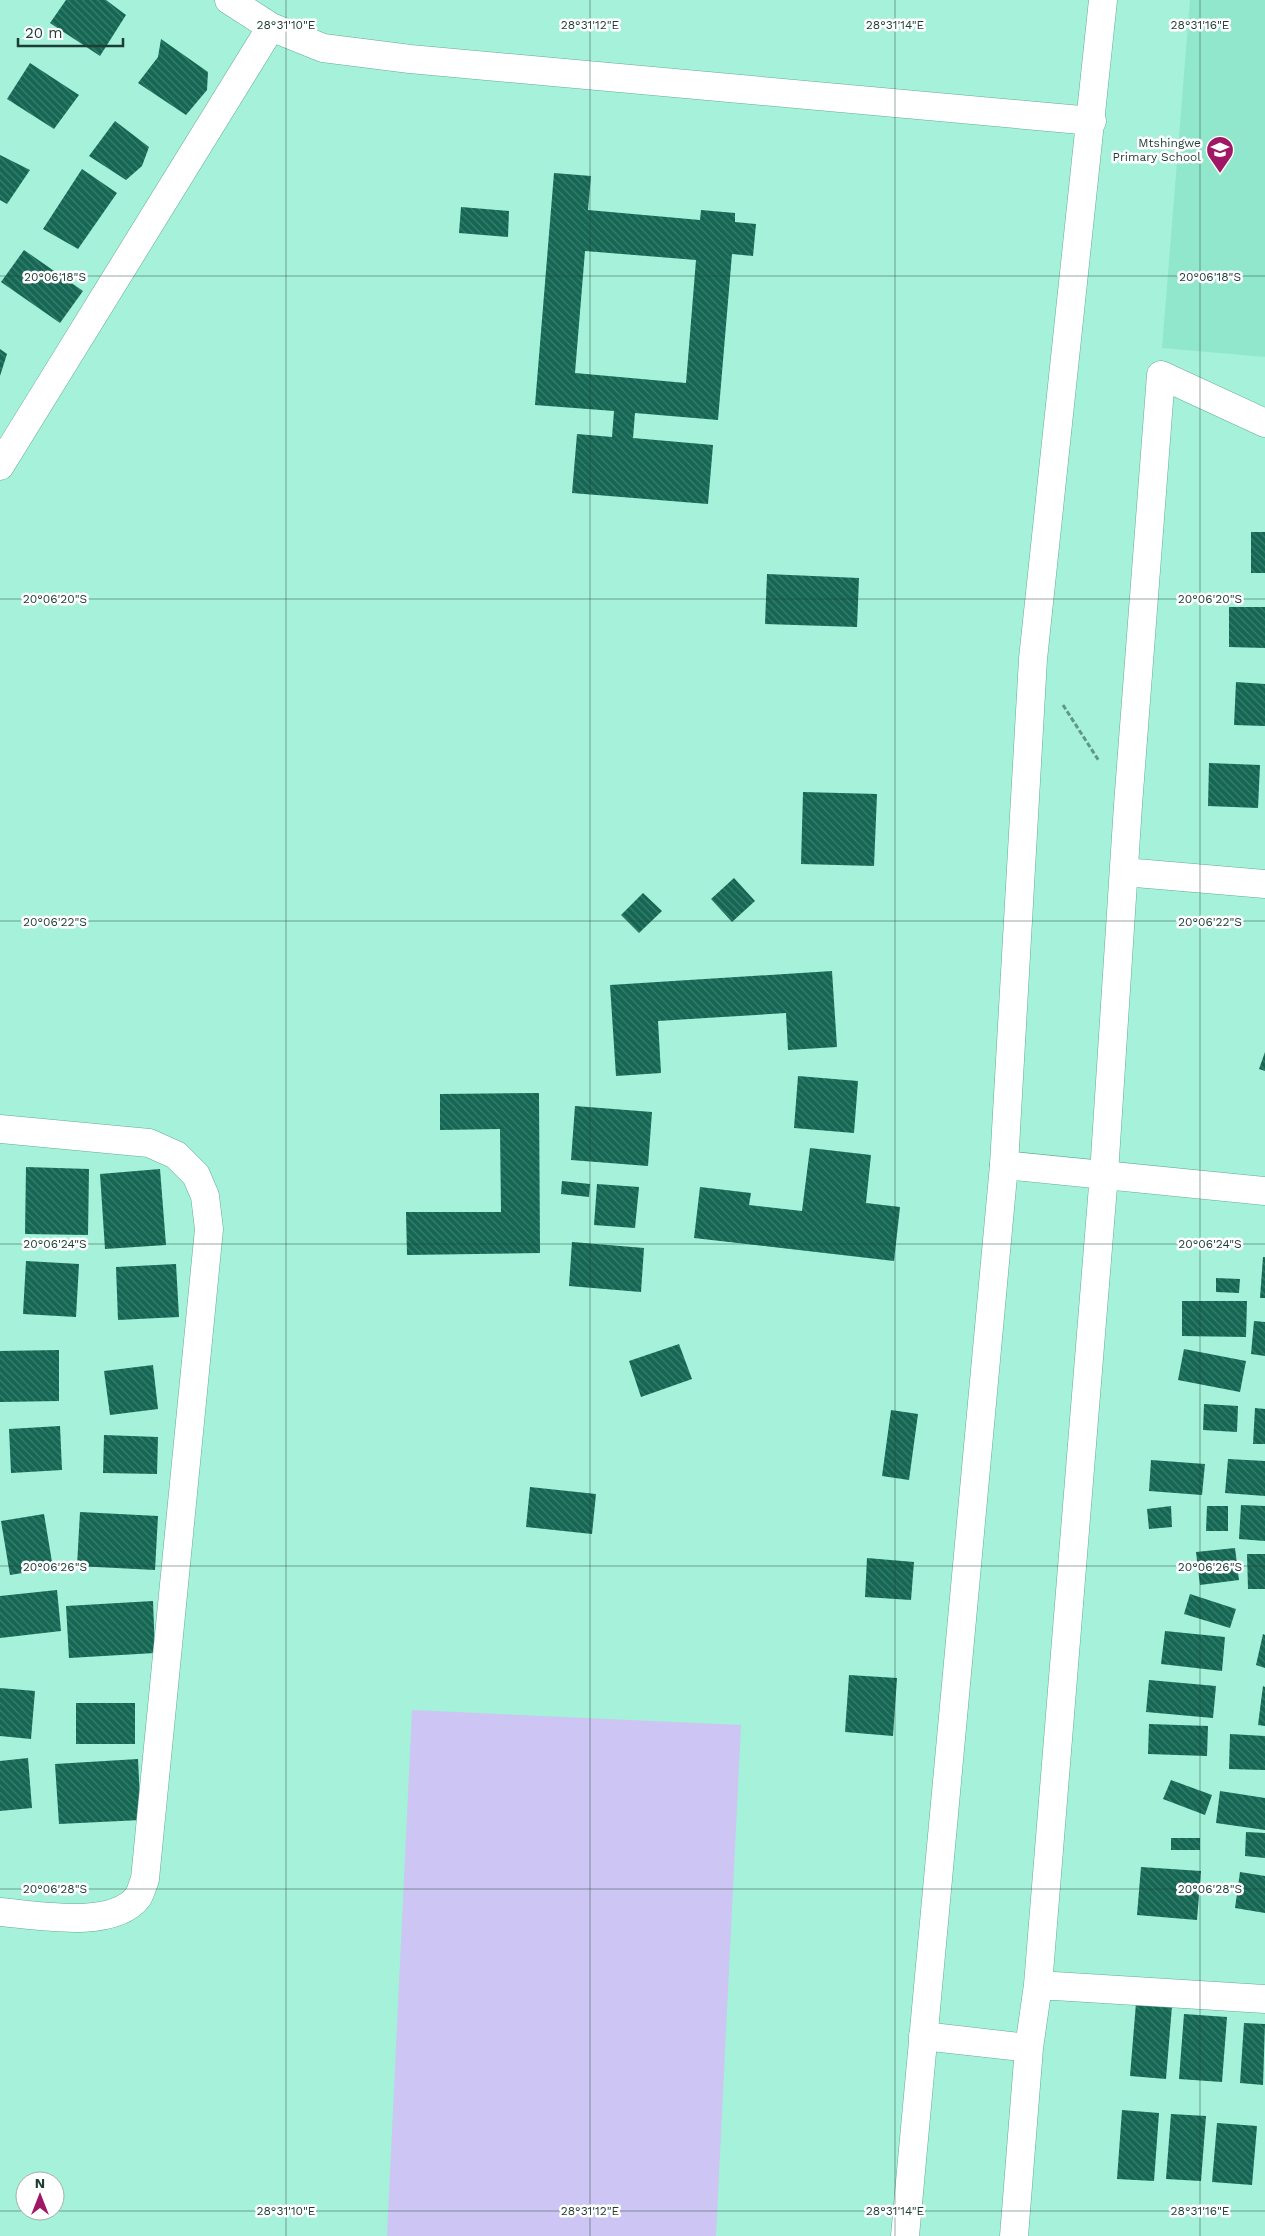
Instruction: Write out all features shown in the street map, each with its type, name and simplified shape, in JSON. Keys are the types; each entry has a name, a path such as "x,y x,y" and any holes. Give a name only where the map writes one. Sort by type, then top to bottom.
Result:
{"street":[{"path":"229,0 271,28 324,48 410,59 1092,121"},
{"path":"905,2236 1004,1165 1034,659 1092,121 1103,0"},
{"path":"0,466 271,28"},
{"path":"1014,2236 1029,2048 1038,1985 1104,1174 1124,872 1161,374 1265,423"},
{"path":"1124,872 1265,884"},
{"path":"0,1129 148,1143 176,1155 196,1175 205,1196 209,1229 145,1879 138,1897 121,1910 98,1917 74,1919 0,1912"},
{"path":"1004,1165 1265,1191"},
{"path":"1038,1985 1265,1999"},
{"path":"923,2036 1029,2048"}],"path":[{"path":"1060,700 1102,765"}],"shaded area":[{"name":"Mtshingwe Primary School","path":"1190,0 1265,0 1265,357 1162,348"},
{"path":"412,1710 741,1725 716,2236 387,2236"}],"building":[{"path":"66,0 106,0 126,15 100,56 50,23"},
{"path":"161,39 208,72 207,90 186,115 138,83 158,57"},
{"path":"30,63 79,95 54,129 7,99"},
{"path":"115,121 149,147 142,166 126,180 89,156"},
{"path":"0,155 30,170 7,204 0,200"},
{"path":"82,169 117,193 78,249 43,229"},
{"path":"554,173 591,176 588,210 700,220 701,210 735,213 735,222 756,224 753,256 732,254 718,420 635,413 633,438 713,445 708,504 572,493 577,434 612,437 614,411 535,405","holes":["585,251 696,260 686,383 575,373"]},
{"path":"461,207 509,211 508,237 459,233"},
{"path":"24,250 83,291 60,323 1,282"},
{"path":"0,349 7,354 0,376"},
{"path":"1251,532 1265,532 1265,573 1251,573"},
{"path":"767,574 859,578 857,627 765,624"},
{"path":"1229,607 1265,607 1265,648 1229,647"},
{"path":"1236,682 1265,684 1265,726 1234,725"},
{"path":"1209,763 1260,765 1258,808 1208,806"},
{"path":"803,792 877,794 874,866 801,864"},
{"path":"734,878 755,901 732,922 711,899"},
{"path":"643,893 662,911 639,933 621,915"},
{"path":"832,971 837,1047 788,1050 786,1013 658,1021 661,1073 616,1076 610,985"},
{"path":"1265,1052 1265,1071 1259,1069"},
{"path":"798,1076 858,1081 854,1133 794,1128"},
{"path":"539,1093 540,1253 407,1255 406,1212 501,1212 500,1129 440,1130 440,1094"},
{"path":"575,1106 652,1112 648,1166 571,1160"},
{"path":"810,1148 871,1155 866,1203 900,1207 894,1261 694,1238 700,1187 751,1193 749,1205 802,1211"},
{"path":"26,1167 89,1169 88,1235 25,1234"},
{"path":"160,1169 166,1245 105,1249 100,1174"},
{"path":"562,1181 590,1184 589,1197 561,1194"},
{"path":"597,1184 639,1187 635,1228 594,1225"},
{"path":"572,1242 644,1248 641,1292 569,1286"},
{"path":"1263,1257 1265,1257 1265,1298 1260,1298"},
{"path":"26,1261 79,1264 76,1317 23,1314"},
{"path":"176,1264 179,1317 118,1320 116,1267"},
{"path":"1216,1278 1240,1279 1239,1293 1216,1292"},
{"path":"1182,1301 1247,1301 1246,1337 1182,1336"},
{"path":"1254,1321 1265,1322 1265,1356 1251,1354"},
{"path":"679,1344 692,1379 641,1397 629,1361"},
{"path":"1184,1349 1246,1361 1240,1392 1178,1380"},
{"path":"59,1350 59,1401 0,1402 0,1351"},
{"path":"153,1365 158,1409 110,1415 104,1371"},
{"path":"1204,1404 1238,1406 1237,1432 1203,1430"},
{"path":"1255,1408 1265,1409 1265,1444 1253,1444"},
{"path":"891,1410 918,1414 909,1480 882,1476"},
{"path":"60,1426 62,1470 11,1473 9,1429"},
{"path":"104,1435 158,1437 157,1474 103,1473"},
{"path":"1228,1459 1265,1461 1265,1496 1225,1493"},
{"path":"1151,1460 1205,1464 1202,1495 1149,1491"},
{"path":"530,1487 596,1494 592,1534 526,1527"},
{"path":"1241,1505 1265,1506 1265,1541 1239,1539"},
{"path":"1171,1506 1172,1527 1149,1529 1147,1509"},
{"path":"1207,1506 1228,1506 1228,1531 1206,1531"},
{"path":"80,1512 158,1516 155,1570 77,1566"},
{"path":"44,1514 53,1568 10,1575 1,1521"},
{"path":"1235,1548 1239,1580 1200,1585 1196,1552"},
{"path":"1247,1554 1265,1554 1265,1589 1248,1589"},
{"path":"867,1558 914,1562 911,1600 865,1597"},
{"path":"57,1590 61,1631 0,1638 0,1596"},
{"path":"1190,1594 1236,1609 1230,1628 1184,1614"},
{"path":"153,1601 155,1653 69,1658 66,1606"},
{"path":"1165,1631 1225,1637 1222,1671 1161,1664"},
{"path":"1263,1634 1265,1635 1265,1668 1256,1665"},
{"path":"849,1675 897,1678 893,1736 845,1732"},
{"path":"1149,1680 1216,1686 1213,1718 1146,1712"},
{"path":"1263,1686 1265,1687 1265,1726 1258,1725"},
{"path":"0,1688 35,1691 31,1739 0,1736"},
{"path":"76,1703 135,1703 135,1744 76,1744"},
{"path":"1149,1724 1208,1726 1207,1756 1148,1754"},
{"path":"1230,1734 1265,1736 1265,1770 1229,1769"},
{"path":"28,1758 32,1808 0,1811 0,1761"},
{"path":"138,1759 141,1820 59,1824 55,1764"},
{"path":"1171,1780 1212,1795 1205,1815 1163,1799"},
{"path":"1220,1791 1265,1798 1265,1830 1216,1823"},
{"path":"1246,1832 1265,1833 1265,1858 1245,1856"},
{"path":"1171,1838 1200,1838 1200,1850 1171,1850"},
{"path":"1141,1867 1201,1871 1197,1920 1137,1915"},
{"path":"1240,1872 1265,1876 1265,1913 1235,1908"},
{"path":"1136,2003 1172,2006 1166,2079 1130,2076"},
{"path":"1184,2014 1227,2017 1222,2082 1179,2079"},
{"path":"1244,2023 1265,2024 1263,2085 1240,2083"},
{"path":"1122,2110 1159,2113 1154,2181 1117,2179"},
{"path":"1171,2114 1206,2116 1201,2181 1166,2179"},
{"path":"1217,2123 1257,2126 1252,2185 1212,2182"}],"place":[{"name":"Mtshingwe Primary School","path":"1220,174"}]}
